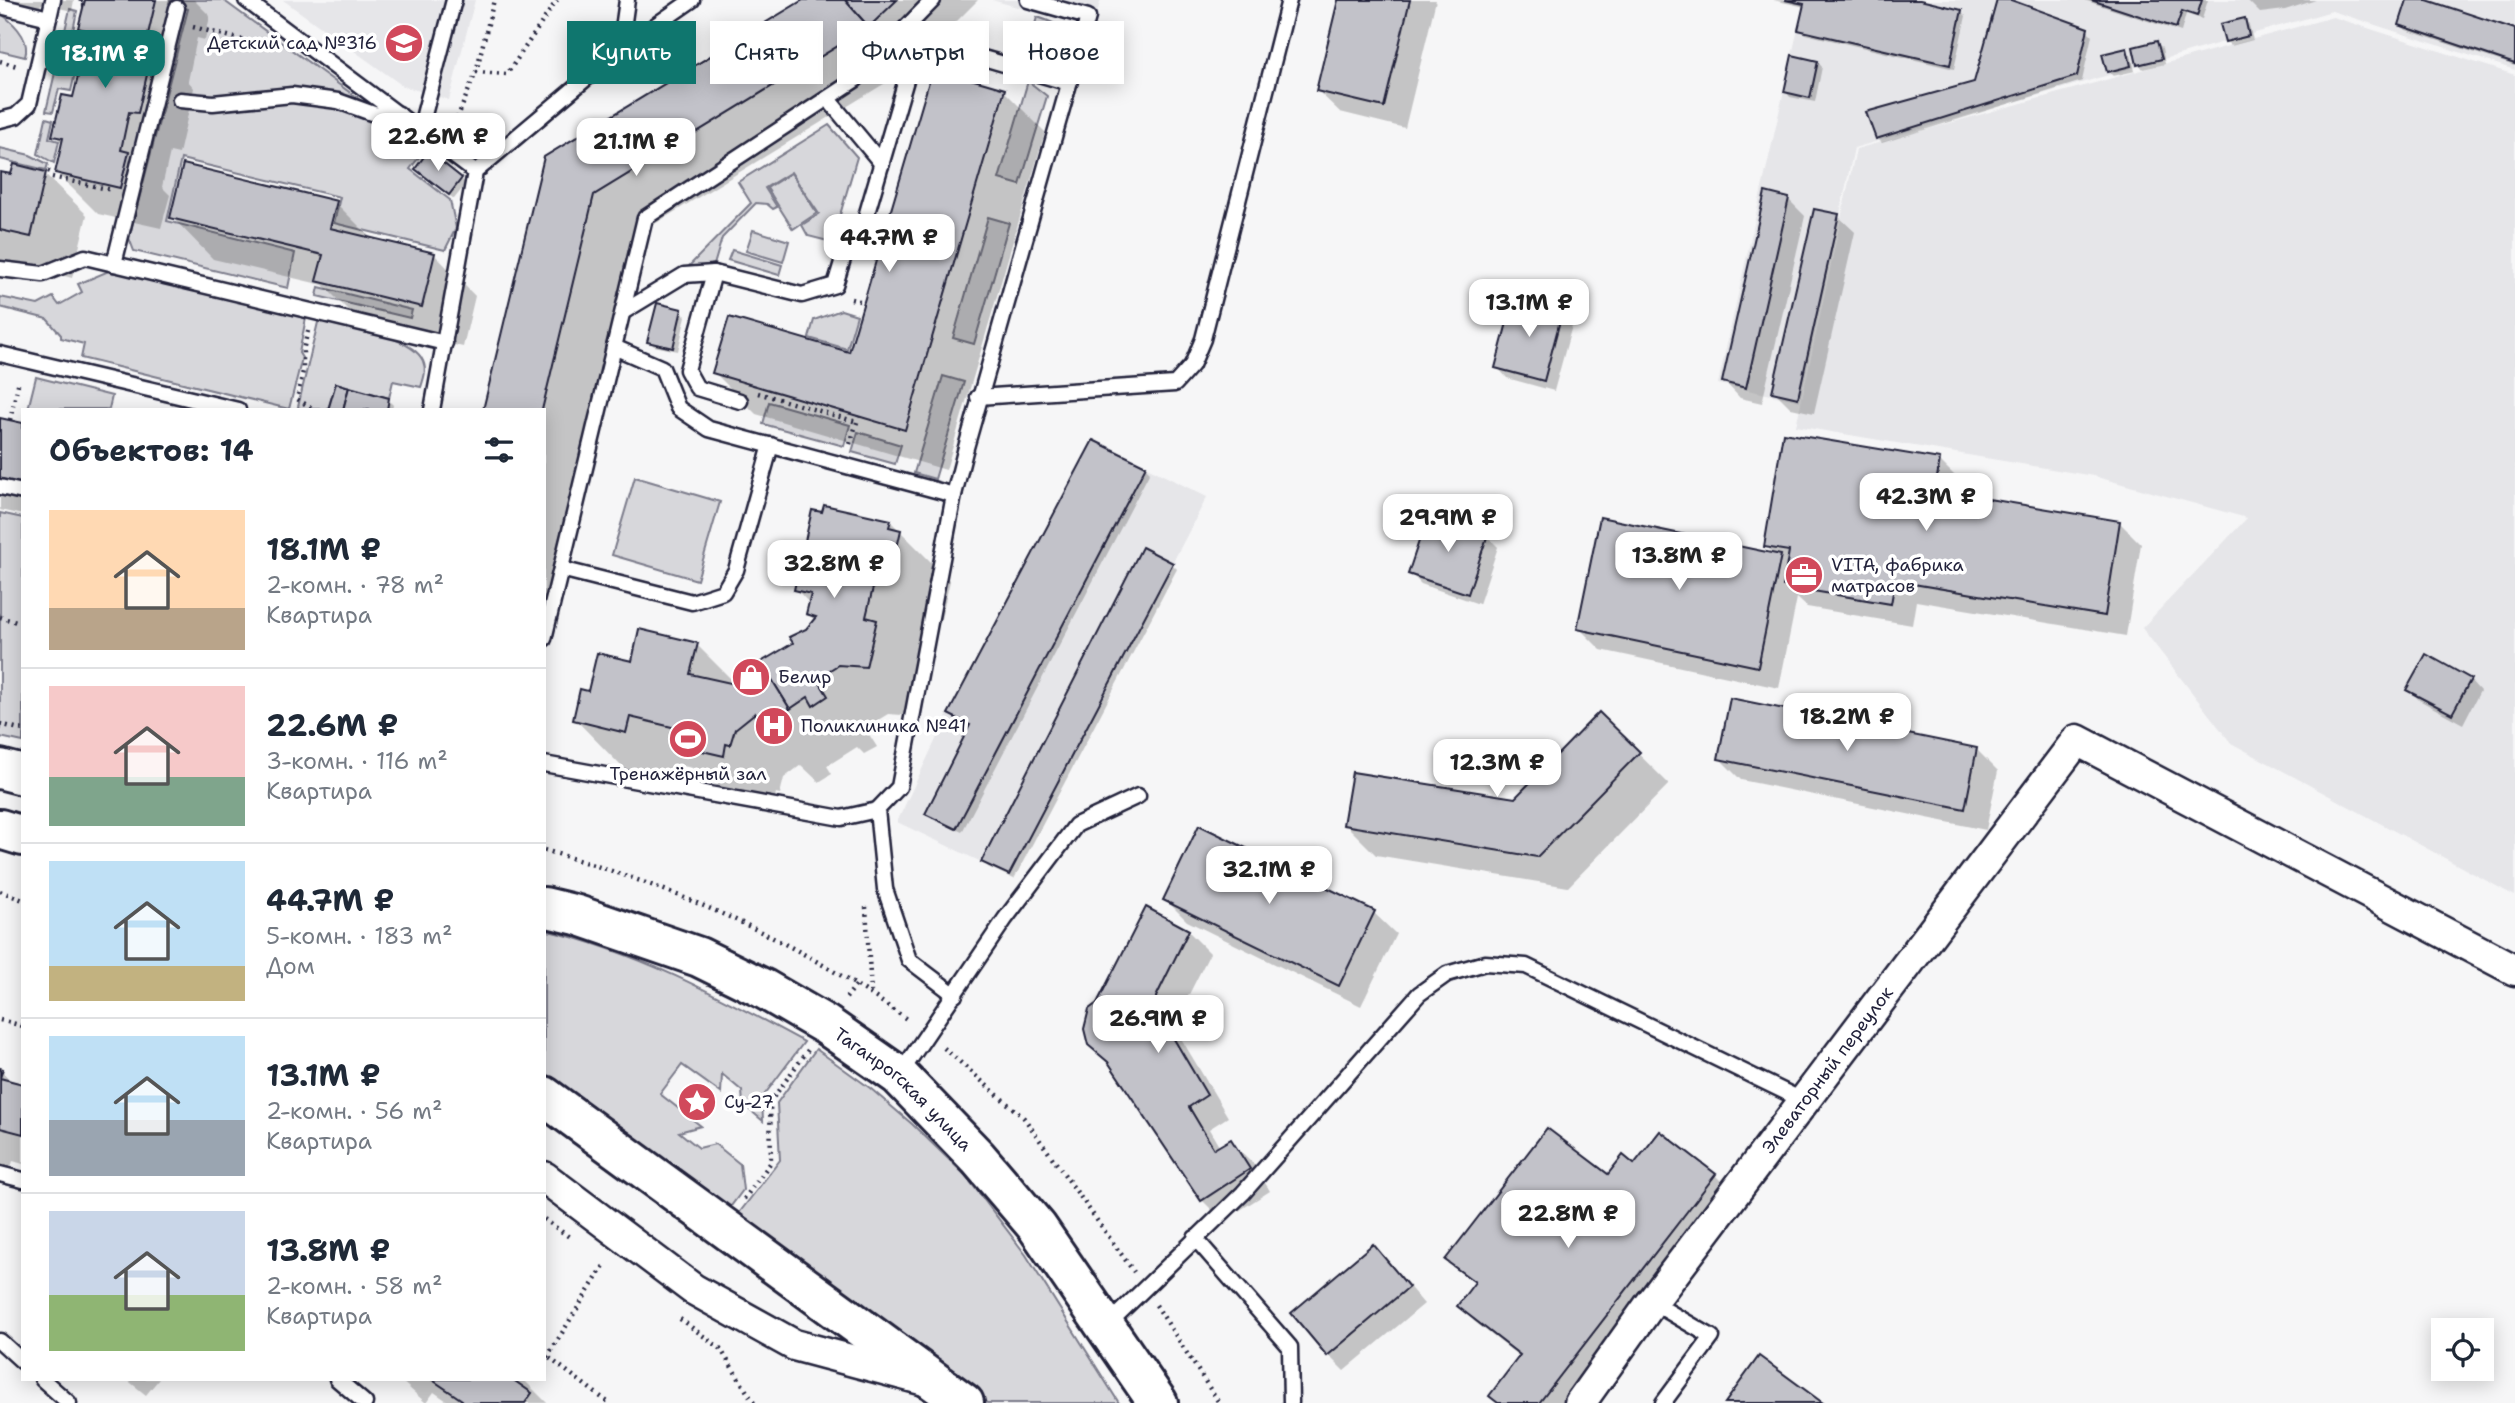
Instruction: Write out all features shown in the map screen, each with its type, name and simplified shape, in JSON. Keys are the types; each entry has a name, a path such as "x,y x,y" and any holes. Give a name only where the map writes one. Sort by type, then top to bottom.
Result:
{"main road":[{"path":"0,769 21,774"},
{"path":"0,829 21,835"},
{"name":"Таганрогская улица","path":"546,907 577,915 699,957 764,989 826,1025 899,1076 978,1158 1037,1227 1104,1327 1135,1387 1158,1403"},
{"path":"546,1097 950,1393"}],"street":[{"name":"Элеваторный переулок","path":"1580,1403 1652,1302 2077,740 2515,970"},
{"path":"546,1179 682,1281 794,1345 950,1393"}],"lane":[{"path":"0,120 16,116 29,104 53,0"},
{"path":"246,0 475,172"},
{"path":"420,130 454,0"},
{"path":"624,21 627,0"},
{"path":"662,21 692,0"},
{"path":"546,631 645,218 856,80 933,0"},
{"path":"1028,0 1088,17 1087,21"},
{"path":"978,397 1175,384 1192,365 1203,339 1289,0"},
{"path":"0,6 49,18"},
{"path":"114,264 177,8"},
{"path":"867,213 918,39 1003,64"},
{"path":"432,408 475,172 580,84"},
{"path":"546,764 841,818 877,810 899,787 954,495 978,397 1069,84"},
{"path":"180,100 213,103 292,95 338,101 374,114 399,114"},
{"path":"828,99 882,164"},
{"path":"0,269 43,274 85,257 445,343"},
{"path":"623,312 684,275 714,273 802,295 835,285 843,259"},
{"path":"714,273 687,370 697,388 740,401"},
{"path":"614,347 662,368 678,408 709,429 954,495"},
{"path":"0,354 230,408"},
{"path":"561,569 692,602 723,592 736,570 771,445"},
{"path":"0,487 21,492"},
{"path":"899,1076 1005,919 1076,825 1138,796"},
{"path":"877,810 885,889 909,960 955,995"},
{"path":"1104,1327 1242,1193 1419,994 1447,974 1485,963 1526,966 1804,1101"},
{"path":"0,1174 21,1179"},
{"path":"1195,1238 1290,1347 1291,1403"},
{"path":"1652,1302 1712,1337 1663,1403"},
{"path":"0,1341 21,1360"},
{"path":"44,1381 69,1403"},
{"path":"339,1381 365,1403"}],"path":[{"path":"445,148 476,72 494,0"},
{"path":"476,72 507,74 557,0"},
{"path":"177,8 188,10 187,25 251,42 268,40"},
{"path":"312,408 297,399 303,371 303,350 313,312"},
{"path":"10,420 22,368"},
{"path":"755,392 857,422"},
{"path":"851,442 859,416"},
{"path":"0,617 21,623"},
{"path":"0,724 21,729"},
{"path":"0,891 21,899"},
{"path":"724,1226 771,1161 770,1102 857,984"},
{"path":"0,1020 21,1025"},
{"path":"546,1220 575,1241"},
{"path":"595,1256 615,1271"},
{"path":"606,1264 546,1355 609,1403"},
{"path":"682,1281 663,1306 720,1348 754,1403"}],"shaded area":[{"path":"170,0 223,0 426,148 410,169 450,200 456,228 445,250 334,223 340,197 181,159 167,221 295,253 288,288 134,251 129,238 188,9 169,3"},
{"name":"Детский сад №316","path":"283,0 475,0 449,100 403,86"},
{"path":"992,0 1101,0 1094,21 1067,21"},
{"path":"1782,0 2515,0 2515,70 2332,11 1854,148 1800,401 1718,384 1803,6"},
{"path":"70,9 77,11 73,31 84,34 71,91 59,89 53,112 46,111"},
{"path":"0,13 16,26 23,37 26,44 25,57 0,51"},
{"path":"2333,17 2515,75 2515,896 2231,743 2142,628 2247,518 2093,476 1796,426 1856,149"},
{"path":"1027,84 1032,84 1047,96 1020,185 999,179"},
{"path":"46,118 53,120 49,138 59,141 54,163 38,154"},
{"path":"829,125 857,157 832,242 808,236 802,225 819,214 791,172 765,188 777,207 773,209 767,204 756,203 722,238 714,265 688,267 751,203 738,182"},
{"path":"0,148 30,155 48,164 46,170 0,159"},
{"path":"791,173 817,213 793,229 767,188"},
{"path":"988,217 1009,223 974,344 953,338"},
{"path":"753,230 789,241 783,262 746,251"},
{"path":"732,250 782,265 779,275 728,260"},
{"path":"111,270 306,318 299,353 302,358 289,408 81,358 84,344 61,338 47,319 0,307 0,297 38,305 53,297 59,305 82,292 78,284"},
{"path":"319,287 412,310 410,318 317,296"},
{"path":"841,310 857,315 847,349 809,338 814,320"},
{"path":"319,318 392,338 417,352 423,361 425,371 421,387 393,381 389,398 336,383 328,408 298,407"},
{"path":"943,376 964,382 935,479 914,473"},
{"path":"36,377 112,396 109,408 28,408"},
{"path":"769,402 850,425 844,446 763,424"},
{"path":"858,432 901,445 895,464 852,452"},
{"path":"1093,440 1207,497 1009,875 897,822 948,714"},
{"path":"635,477 720,502 697,580 612,555"},
{"path":"0,513 21,518 21,742 0,737"},
{"path":"546,931 612,950 678,977 804,1042 762,1098 763,1121 743,1104 742,1091 722,1074 721,1093 682,1065 660,1094 701,1126 679,1132 699,1148 715,1144 740,1164 743,1190 728,1210 546,1074"},
{"path":"816,1049 870,1088 965,1175 1026,1255 1119,1403 987,1403 736,1217 780,1160 777,1103"}],"building":[{"path":"85,0 156,0 146,43 154,45 138,113 129,112 121,150 129,152 120,188 55,173 63,138 52,136 62,95 73,97 89,31 78,28"},
{"path":"803,0 845,0 864,21 837,21 837,47 823,55 823,21 768,21"},
{"path":"845,0 897,0 875,21 864,21"},
{"path":"1338,0 1410,0 1384,107 1316,91"},
{"path":"1785,0 1920,0 1962,10 1950,65 1798,30 1804,4"},
{"path":"1997,0 2011,0 2088,28 2077,76 1876,139 1866,112 1974,82"},
{"path":"2091,0 2202,0 2197,16 2182,11 2176,28"},
{"path":"2407,0 2427,0 2515,29 2515,64 2399,25"},
{"path":"2245,18 2249,36 2225,42 2220,24"},
{"path":"2157,41 2162,59 2137,65 2133,47"},
{"path":"2127,48 2131,66 2107,72 2102,54"},
{"path":"1792,55 1818,61 1810,98 1784,92"},
{"path":"710,56 710,84 776,84 594,195 542,408 483,408 544,157 664,84 696,84 696,65"},
{"path":"928,84 988,84 1005,89 905,430 712,373 729,317 849,352"},
{"path":"428,151 462,178 449,195 415,169"},
{"path":"14,164 46,172 31,237 0,230 0,172 11,174"},
{"path":"183,164 337,201 330,228 435,253 422,307 316,281 323,255 170,218"},
{"path":"1765,192 1789,198 1746,388 1722,382"},
{"path":"1814,209 1839,214 1798,398 1772,392"},
{"path":"1514,296 1563,309 1544,381 1495,368"},
{"path":"657,303 682,309 673,348 647,342"},
{"path":"336,383 349,387 344,408 329,408"},
{"path":"349,387 389,398 387,408 344,408"},
{"path":"0,418 21,423 21,484 0,479"},
{"path":"1783,433 1940,459 1935,490 2120,521 2105,616 1895,581 1891,604 1783,586 1789,551 1764,547"},
{"path":"1093,440 1146,466 956,829 925,814 970,725 948,714"},
{"path":"824,505 891,520 889,527 901,530 891,574 877,571 866,617 877,620 866,667 838,665 817,678 828,696 813,706 808,697 790,709 761,662 793,643 789,637 806,629 816,617 806,614 811,594 794,590 812,510 822,512"},
{"path":"1428,514 1488,534 1468,594 1408,574"},
{"path":"1600,517 1781,555 1758,667 1577,629"},
{"path":"1142,547 1173,563 1009,875 981,862"},
{"path":"639,629 698,643 690,674 735,684 738,682 735,677 761,662 790,709 778,716 783,724 768,734 755,713 735,729 730,745 726,744 724,756 672,744 676,728 630,717 626,733 573,720 580,689 588,691 597,653 632,661"},
{"path":"2426,654 2471,679 2452,714 2406,690"},
{"path":"1730,698 1977,748 1965,809 1718,759"},
{"path":"1599,712 1640,752 1537,857 1343,825 1352,772 1515,798"},
{"path":"1199,825 1375,911 1339,986 1163,900"},
{"path":"1146,907 1189,930 1156,997 1158,1012 1207,1095 1189,1107 1214,1149 1231,1139 1250,1169 1201,1201 1108,1062 1088,1045 1084,1029 1089,1009 1097,1003"},
{"path":"0,1078 21,1083 21,1133 0,1128"},
{"path":"1547,1128 1608,1174 1623,1155 1634,1164 1660,1131 1716,1174 1539,1403 1498,1403 1489,1396 1520,1355 1457,1306 1475,1282 1445,1260"},
{"path":"1373,1244 1409,1287 1327,1356 1291,1313"},
{"path":"1759,1356 1823,1403 1725,1403"},
{"path":"434,1381 515,1381 532,1393 525,1403 460,1403 462,1400"}],"place":[{"name":"Детский сад №316","path":"404,43"},
{"name":"VITA, фабрика матрасов","path":"1804,575"},
{"name":"Белир","path":"751,677"},
{"name":"Поликлиника №41","path":"774,726"},
{"name":"Тренажёрный зал","path":"688,739"},
{"name":"Су-27","path":"697,1102"}]}
